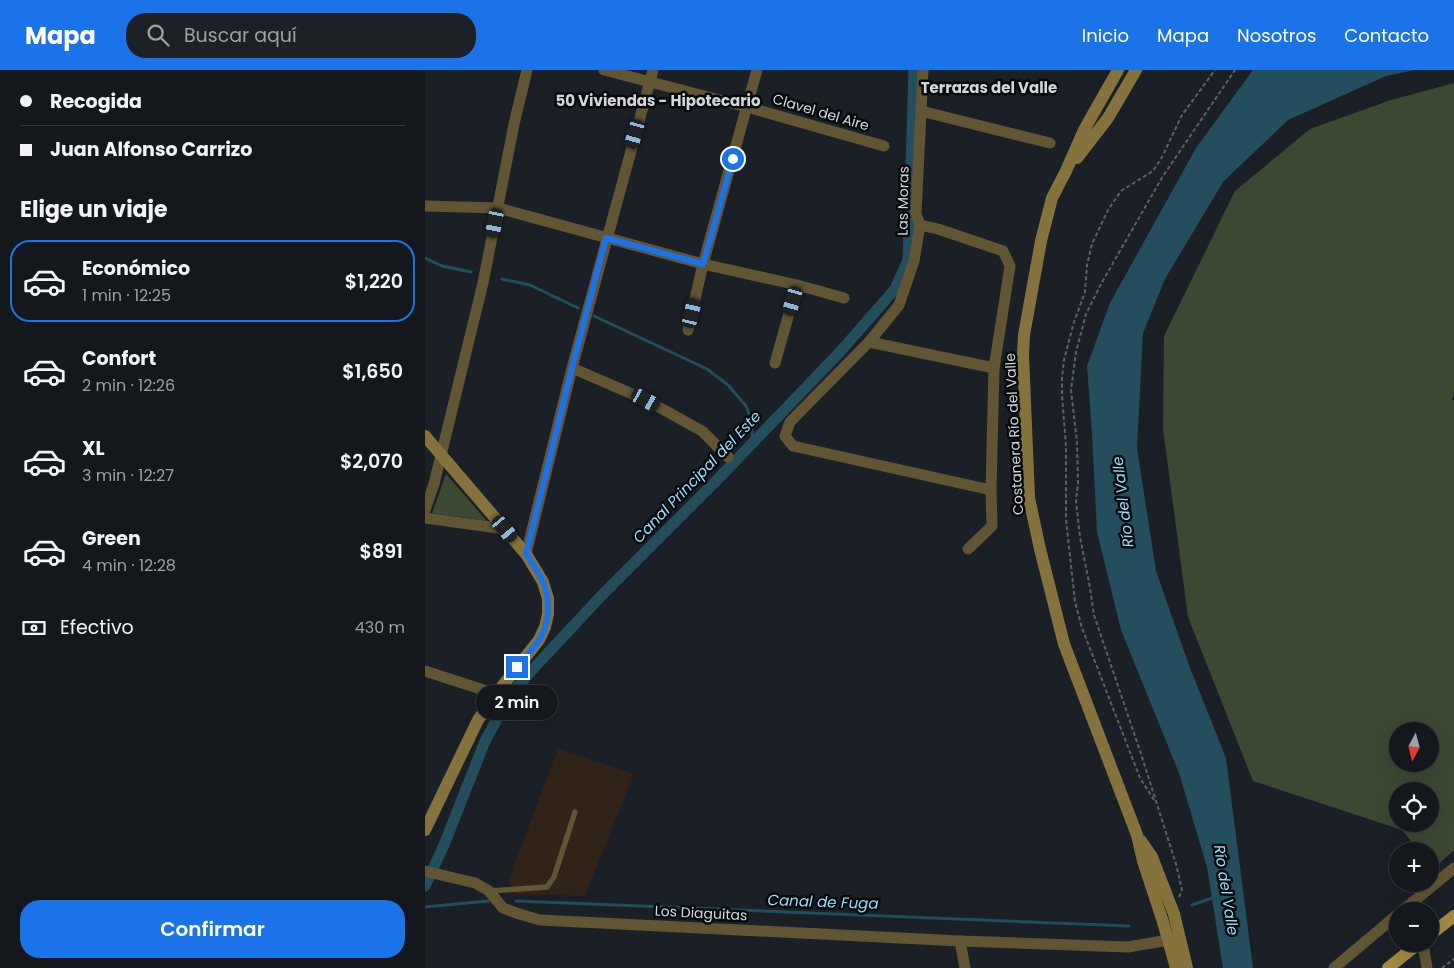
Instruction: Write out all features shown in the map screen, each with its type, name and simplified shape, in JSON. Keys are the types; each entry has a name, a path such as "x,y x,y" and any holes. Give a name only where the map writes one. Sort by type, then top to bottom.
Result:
{"main road":[{"name":"Costanera Río del Valle","path":"1118,70 1084,130 1052,198 1041,241 1024,335 1024,386 1029,498 1064,644 1137,835 1143,861 1169,940 1176,968"},
{"name":"Costanera Río del Valle","path":"1066,171 1108,118 1136,70"},
{"path":"425,436 526,554 543,582 548,599 547,621 539,640 477,720 425,830"},
{"name":"Costanera Río del Valle","path":"1137,835 1152,857 1171,905 1183,946 1187,968"},
{"path":"1439,927 1454,916"},
{"path":"1388,968 1408,952"}],"street":[{"path":"425,510 434,484 483,283 514,124 527,70"},
{"name":"Clavel del Aire","path":"604,70 747,106 884,146"},
{"path":"526,554 606,238 653,70"},
{"path":"688,330 703,264 757,70"},
{"name":"Las Moras","path":"923,70 916,214 921,224 914,261 899,305 869,342 790,422 785,436 793,446 991,490"},
{"path":"921,111 1050,143"},
{"path":"425,206 498,208 703,264 797,285 844,298"},
{"path":"921,224 1003,251 1010,266 994,368 991,526 969,549"},
{"path":"775,363 797,285"},
{"path":"869,342 994,368"},
{"path":"572,368 646,400 702,431 728,457"},
{"path":"425,518 505,529"},
{"path":"425,671 496,694"},
{"path":"1413,902 1454,868"},
{"name":"Los Diaguitas","path":"425,871 475,883 489,891 503,908 540,920 960,941 1128,947 1169,940"},
{"path":"1334,968 1389,922"},
{"path":"960,941 965,968"},
{"path":"1424,952 1427,968"}],"lane":[{"path":"489,891 547,887 554,877 575,812"}],"path":[{"path":"1156,802 1140,778 1082,628 1075,602 1066,519 1066,446 1062,378 1064,360 1073,322 1085,292 1087,265 1092,244 1108,210 1121,191 1153,171 1162,157 1182,115 1215,70"},
{"path":"1178,901 1182,890 1176,864 1094,615 1080,537 1076,501 1078,483 1077,442 1071,390 1076,352 1086,314 1101,284 1163,176 1235,70"},
{"path":"1442,968 1454,959"}],"shaded area":[{"path":"558,749 634,774 585,896 517,894 508,882"}],"green space":[{"path":"1454,83 1454,390 1452,400 1454,400 1454,850 1439,864 1439,842 1412,842 1404,832 1439,832 1439,782 1389,782 1389,826 1253,781 1188,617 1163,429 1164,336 1235,191 1310,129 1391,100"},
{"path":"446,474 487,521 432,513"}],"water":[{"name":"Río del Valle","path":"1253,70 1415,70 1386,76 1288,120 1223,182 1165,279 1143,333 1137,448 1156,571 1190,668 1226,758 1253,968 1223,968 1207,867 1179,773 1121,630 1097,532 1087,366 1110,303 1196,148"}],"waterway":[{"name":"Canal Principal del Este","path":"425,886 444,845 485,741 509,697 603,594 718,479 839,353 895,289 908,260 914,70"},
{"path":"425,258 442,266 471,272"},
{"path":"502,279 530,285 578,308"},
{"path":"594,316 707,369 728,385 746,406 752,421 752,443"},
{"name":"Canal de Fuga","path":"1192,905 1215,897"},
{"name":"Canal de Fuga","path":"425,907 488,901"},
{"name":"Canal de Fuga","path":"516,901 1129,926"}],"district":[{"name":"Terrazas del Valle","path":"989,88"},
{"name":"50 Viviendas - Hipotecario","path":"658,101"}],"route":[{"path":"517,667 539,640 545,628 548,614 548,599 543,582 526,554 606,238 703,264 733,159"}]}
